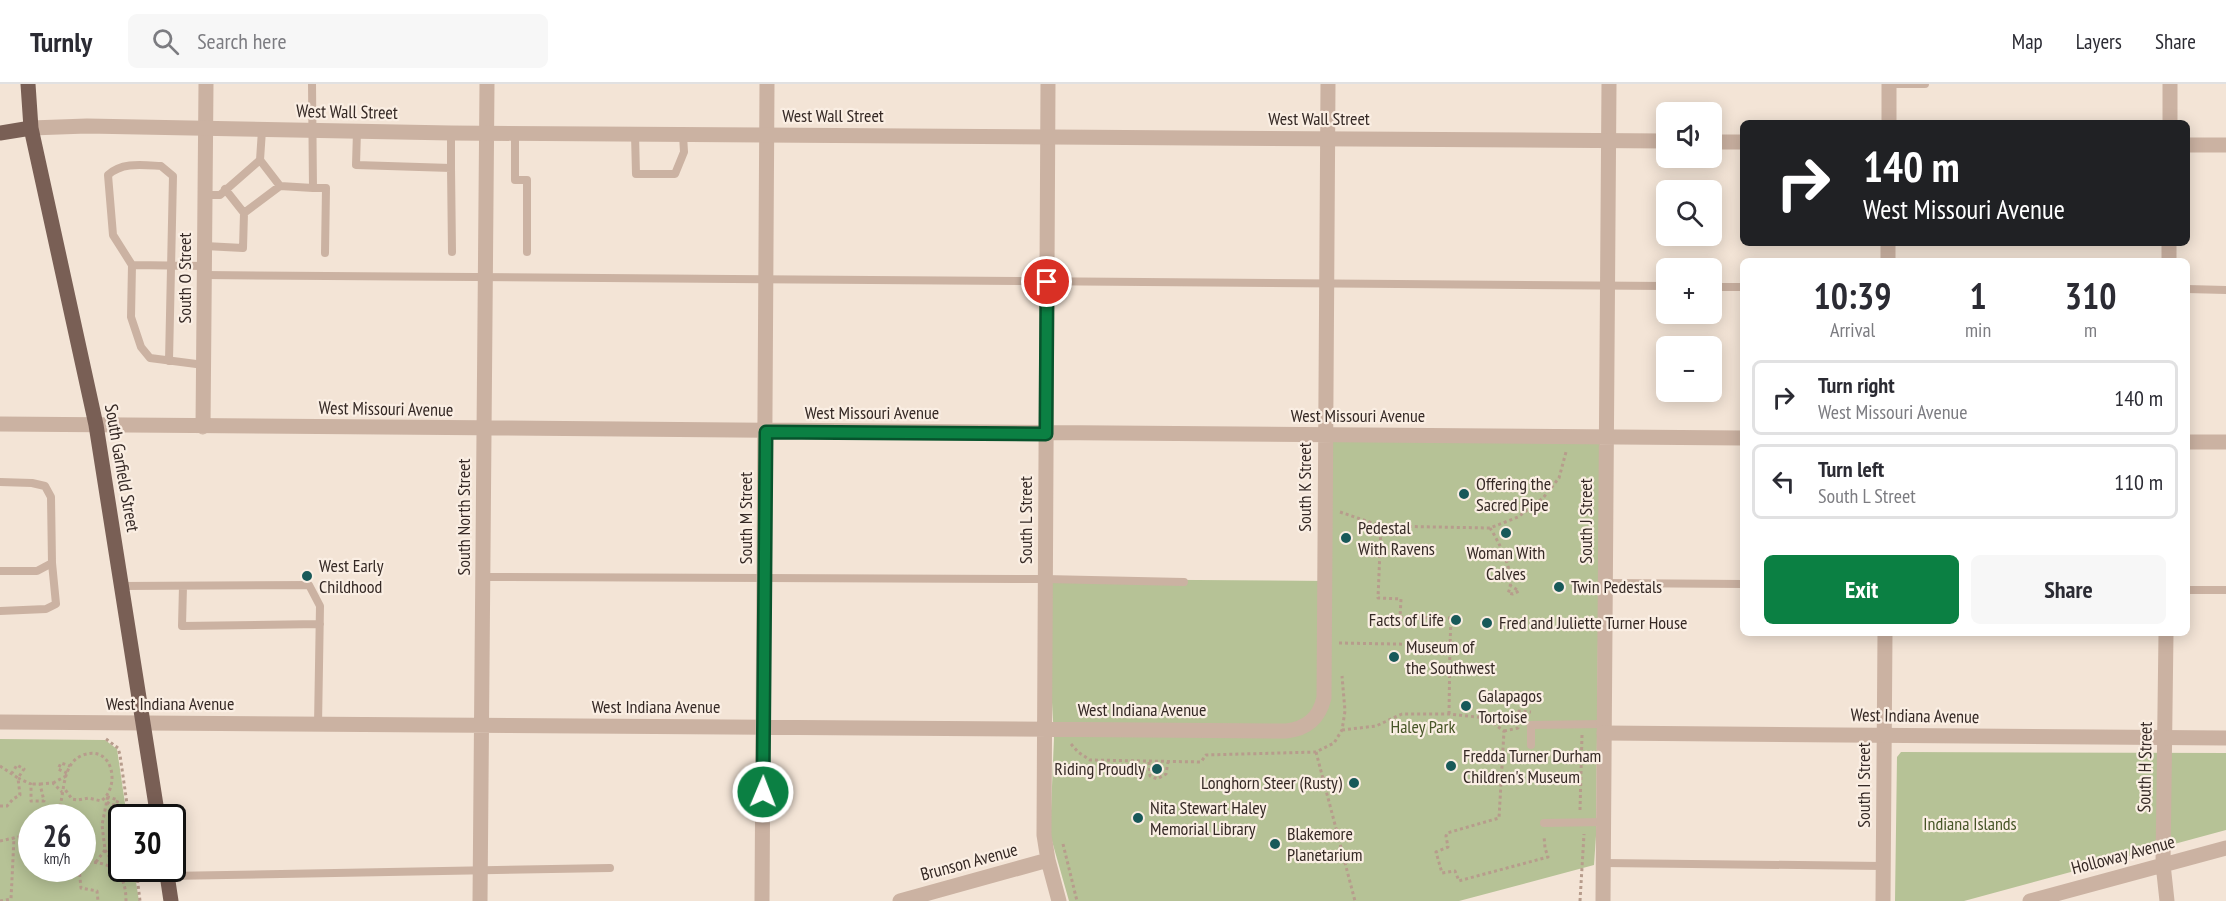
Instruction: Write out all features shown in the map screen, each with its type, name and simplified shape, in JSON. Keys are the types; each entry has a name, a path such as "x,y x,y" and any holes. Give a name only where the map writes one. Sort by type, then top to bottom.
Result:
{"main road":[{"name":"South Garfield Street","path":"28,84 31,128 96,425 156,804"},
{"name":"West Wall Street","path":"0,133 31,128"},
{"path":"168,882 171,901"}],"street":[{"name":"South O Street","path":"203,427 206,84"},
{"name":"South North Street","path":"480,901 487,84"},
{"name":"South M Street","path":"762,901 767,84"},
{"name":"South L Street","path":"1048,84 1044,835 1059,901"},
{"name":"South K Street","path":"1310,723 1321,709 1324,698 1328,84"},
{"name":"South J Street","path":"1603,901 1609,84"},
{"path":"1889,84 1889,120"},
{"path":"2170,84 2170,120"},
{"name":"West Wall Street","path":"31,128 87,126 515,134 1656,141"},
{"path":"1722,141 1740,142"},
{"path":"2190,145 2226,146"},
{"name":"West Missouri Avenue","path":"0,424 484,430 1740,438"},
{"path":"2190,442 2226,442"},
{"name":"South I Street","path":"1883,901 1885,636"},
{"name":"South H Street","path":"2166,636 2163,864 2167,901"},
{"name":"West Indiana Avenue","path":"0,722 1287,731 1296,730 1310,723"},
{"name":"West Indiana Avenue","path":"1604,728 1884,735 2226,738"},
{"name":"Holloway Avenue","path":"2030,901 2226,848"},
{"name":"Brunson Avenue","path":"900,901 1048,860"}],"lane":[{"path":"312,84 313,188"},
{"path":"1889,84 1925,84"},
{"path":"205,195 219,195 245,176 260,160 262,130"},
{"path":"357,131 356,165 451,168"},
{"path":"451,133 452,252"},
{"path":"515,134 515,180 527,180 527,252"},
{"path":"635,134 636,174 675,174 684,152 683,135"},
{"path":"260,160 280,186"},
{"path":"169,361 173,176 161,166 133,165 116,168 108,175 113,235 132,265 131,317 141,347 150,358 169,361 204,365"},
{"path":"244,213 262,195 280,186 326,189 325,253"},
{"path":"205,246 243,248 244,213 225,189"},
{"path":"132,265 171,264 204,270 486,277 1656,286"},
{"path":"1722,286 1740,287"},
{"path":"2190,290 2226,290"},
{"path":"0,482 32,483 45,486 51,497 52,564 56,604 46,609 0,611"},
{"path":"0,571 37,571 52,564"},
{"path":"483,576 1046,579 1184,582"},
{"path":"1605,583 1740,584"},
{"path":"122,586 309,585 320,606 318,725"},
{"path":"183,586 182,626 320,624"},
{"path":"2190,590 2226,590"},
{"path":"1531,745 1531,725 1587,724 1604,728"},
{"path":"1544,823 1604,822"},
{"path":"1604,863 1883,866"},
{"path":"186,872 610,868"}],"path":[{"path":"1333,512 1340,512 1381,526 1490,528 1518,517 1543,498 1559,478 1566,445"},
{"path":"1566,452 1575,452"},
{"path":"1340,501 1340,512"},
{"path":"1381,526 1378,598 1401,599 1400,617 1451,618 1449,714"},
{"path":"1490,528 1503,552 1511,586"},
{"path":"1324,643 1450,645"},
{"path":"1063,746 1072,744 1078,752 1090,760 1149,762 1201,762 1206,755 1316,752 1334,743 1342,730 1345,711 1341,666"},
{"path":"1342,730 1377,726 1402,714 1449,714 1486,718 1504,731 1499,818 1447,833 1448,847 1436,852 1442,873 1455,871 1458,881 1548,857 1544,840 1547,834"},
{"path":"1582,823 1580,811 1582,734 1587,724"},
{"path":"99,738 114,743 118,748 127,804"},
{"path":"1316,752 1355,901"},
{"path":"61,804 70,766 83,755 90,754 98,755 108,761 112,774 102,825 105,850 108,855"},
{"path":"1149,762 1150,776 1157,779 1166,774 1168,762"},
{"path":"67,775 58,769 61,763 70,766"},
{"path":"0,807 7,806 20,795 18,778 24,769 17,765 12,773"},
{"path":"0,766 31,784 52,783 67,775"},
{"path":"52,783 75,800 89,798 101,801 108,798"},
{"path":"31,784 31,801 37,802 44,801 40,784"},
{"path":"1574,833 1584,833 1585,838 1580,901"},
{"path":"0,841 18,837"},
{"path":"0,901 11,899 14,838"},
{"path":"1063,843 1077,901"},
{"path":"105,850 96,862 108,865"},
{"path":"80,882 81,888 97,891 98,901"},
{"path":"122,882 126,901"},
{"path":"138,882 140,901"}],"green space":[{"name":"Haley Park","path":"1331,440 1600,444 1594,865 1459,901 1069,901 1050,834 1054,738 1045,579 1329,581"},
{"path":"0,739 105,740 117,749 125,804 108,804 108,882 136,882 139,901 0,901"},
{"name":"Indiana Islands","path":"1901,752 2226,753 2226,830 1964,901 1895,901 1897,757"}],"place":[{"name":"Offering the Sacred Pipe","path":"1464,494"},
{"name":"Woman With Calves","path":"1506,533"},
{"name":"Pedestal With Ravens","path":"1346,538"},
{"name":"West Early Childhood","path":"307,576"},
{"name":"Twin Pedestals","path":"1559,587"},
{"name":"Facts of Life","path":"1456,620"},
{"name":"Fred and Juliette Turner House","path":"1487,623"},
{"name":"Museum of the Southwest","path":"1394,657"},
{"name":"Galapagos Tortoise","path":"1466,706"},
{"name":"Fredda Turner Durham Children's Museum","path":"1451,766"},
{"name":"Riding Proudly","path":"1157,769"},
{"name":"Longhorn Steer (Rusty)","path":"1354,783"},
{"name":"Nita Stewart Haley Memorial Library","path":"1138,818"},
{"name":"Blakemore Planetarium","path":"1275,844"}],"route":[{"path":"763,792 766,432 1046,434 1047,282"}]}
